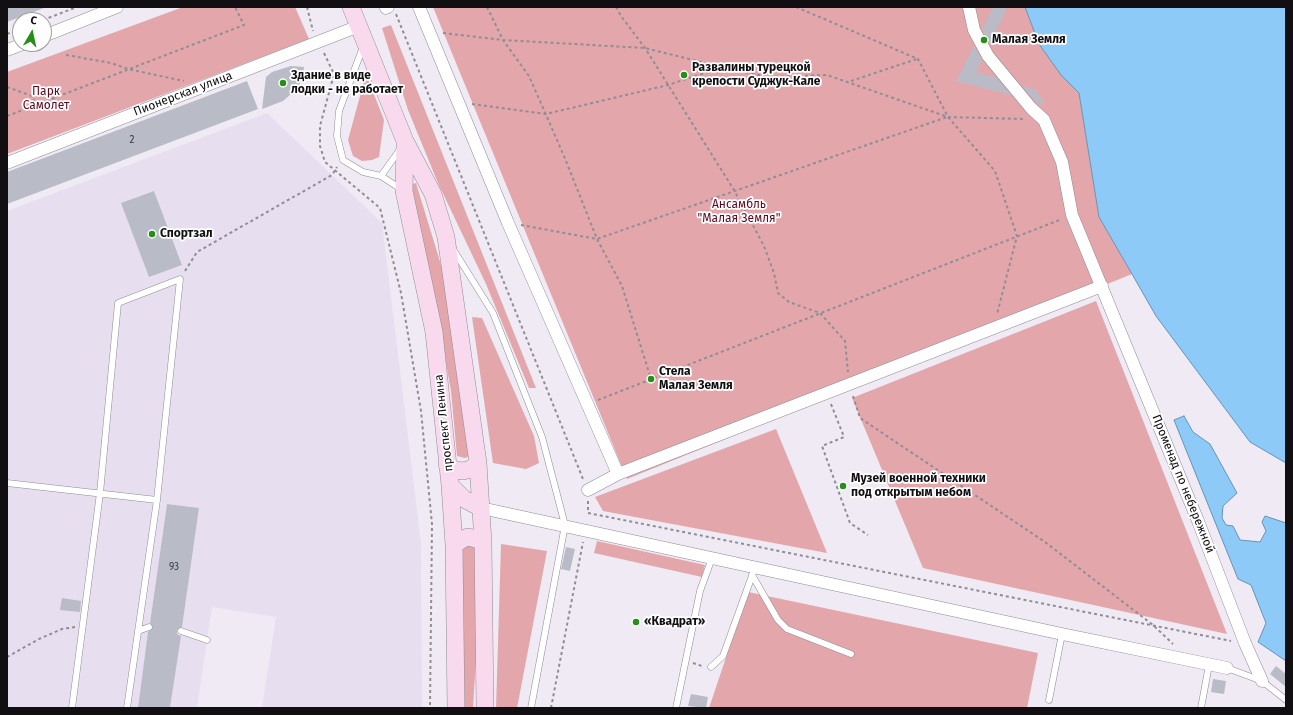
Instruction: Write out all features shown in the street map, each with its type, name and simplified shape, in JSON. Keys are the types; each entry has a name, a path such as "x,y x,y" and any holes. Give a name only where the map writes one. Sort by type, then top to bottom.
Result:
{"street":[{"path":"52,33 117,7"},
{"name":"проспект Ленина","path":"351,7 405,141 433,194 446,237 478,463 483,542 485,708"},
{"path":"419,7 508,223 618,474"},
{"path":"969,7 974,30 988,56 1031,108 1044,120"},
{"name":"Пионерская улица","path":"7,163 318,42 362,34"},
{"name":"Променад по небережной","path":"1044,120 1062,162 1072,215 1198,520 1262,681"},
{"name":"проспект Ленина","path":"405,141 404,191 434,332 454,523 456,708"},
{"path":"588,490 618,474 1102,286"},
{"path":"448,464 454,470 463,471 472,469 478,463"},
{"path":"450,485 464,499 481,508"},
{"path":"454,523 458,516 465,510 473,507 481,508 585,529 712,558 754,571 1227,668"},
{"path":"454,545 460,540 468,538 476,538 483,542"}],"lane":[{"path":"362,34 339,111 337,136 343,160 363,172 380,176 404,191"},
{"path":"380,176 405,141"},
{"name":"проспект Ленина","path":"446,237 493,313 542,437 565,525"},
{"path":"72,708 100,493 118,303 180,279 157,500 127,708"},
{"path":"7,483 157,500"},
{"path":"531,708 565,525"},
{"path":"676,708 700,591 712,558"},
{"path":"754,571 778,620 787,629 851,654"},
{"path":"711,668 723,656 754,571"},
{"path":"138,631 149,627"},
{"path":"181,631 207,640"},
{"path":"1049,700 1062,634"},
{"path":"1201,708 1209,665"},
{"path":"1227,668 1262,681 1286,700"}],"path":[{"path":"52,17 77,7"},
{"path":"7,116 244,25 234,7"},
{"path":"306,7 312,28 333,72 333,78 320,126 320,146 325,162 380,208 401,293 421,411 432,524 430,708"},
{"path":"389,7 588,490 588,513 551,708"},
{"path":"487,7 503,40 529,76 597,239 622,286 651,379"},
{"path":"616,7 645,48 734,190 764,246 774,273 778,293 789,302 820,313 845,341 849,384 860,418 1045,542 1153,625 1173,645"},
{"path":"796,7 918,59 948,117 995,171 1017,236 994,328"},
{"path":"430,32 503,40 645,48 768,77 827,75 948,117 1044,120"},
{"path":"66,55 111,63 128,70 206,85"},
{"path":"850,82 918,59"},
{"path":"459,102 546,114 668,85 721,67"},
{"path":"7,87 32,96 36,105"},
{"path":"508,223 597,239 734,190 948,117"},
{"path":"180,279 197,252 332,175 343,160"},
{"path":"588,404 1072,215"},
{"path":"833,407 844,437 822,446 850,523 868,535"},
{"path":"588,513 1246,643"},
{"path":"7,657 39,639 62,630 75,627 83,628"}],"shaded area":[{"path":"267,113 382,223 421,543 422,708 262,708 276,617 212,607 197,708 170,708 199,508 167,504 138,708 7,708 7,211","holes":["154,191 182,264 121,203"]}],"green space":[{"name":"Парк Самолет","path":"183,7 295,7 309,39 7,154 7,72"},
{"name":"Ансамбль \"Малая Земля\"","path":"433,7 1025,7 1039,44 1061,75 1079,93 1099,217 1132,274 627,479"},
{"path":"391,25 536,388 529,388 486,284 438,183 408,110 382,28"},
{"path":"366,74 384,120 379,157 372,160 362,161 353,156 348,140"},
{"path":"416,183 445,278 472,455 465,458 457,456 451,391 430,275 409,185"},
{"path":"1096,301 1227,634 923,568 852,398"},
{"path":"472,317 482,318 534,436 539,463 526,469 493,463"},
{"path":"776,429 827,553 603,511 595,497"},
{"path":"597,541 705,565 702,577 594,553"},
{"path":"477,543 478,625 473,708 458,708 463,625 463,547"},
{"path":"501,544 547,551 517,708 496,708"},
{"path":"748,592 1038,653 1027,708 709,708"}],"water":[{"path":"1025,7 1286,7 1286,463 1250,442 1156,316 1099,217 1079,93 1061,75 1039,44"},
{"path":"1184,416 1193,432 1210,444 1237,493 1223,506 1222,518 1226,525 1233,526 1240,540 1260,542 1266,531 1262,522 1265,516 1286,523 1286,661 1258,642 1266,623 1251,585 1238,579 1174,420"}],"building":[{"path":"7,7 44,7 33,12 12,12 12,20 7,22"},
{"path":"993,7 1007,7 990,44 982,29"},
{"path":"974,46 982,60 976,72 997,78 1011,95 956,81"},
{"name":"Здание в виде лодки - не работает","path":"291,66 304,67 303,76 298,88 283,101 262,109 266,77 272,72"},
{"path":"247,81 258,109 7,204 7,172"},
{"path":"1022,86 1035,89 1046,105 1036,102"},
{"name":"Спортзал","path":"154,191 182,265 149,277 121,203"},
{"path":"167,504 199,508 182,627 177,630 177,634 181,636 170,708 138,708 148,632 153,627 150,623"},
{"path":"566,547 575,549 570,571 561,569"},
{"path":"62,598 81,601 80,612 60,610"},
{"path":"1276,666 1286,674 1286,687 1270,674"},
{"path":"1213,679 1226,681 1224,694 1211,692"},
{"path":"691,694 708,697 706,708 688,706"}],"place":[{"name":"Малая Земля","path":"984,40"},
{"name":"Развалины турецкой крепости Суджук-Кале","path":"684,75"},
{"name":"Здание в виде лодки - не работает","path":"283,83"},
{"name":"Спортзал","path":"152,234"},
{"name":"Стела Малая Земля","path":"651,379"},
{"name":"Музей военной техники под открытым небом","path":"843,486"},
{"name":"«Квадрат»","path":"636,622"}]}
